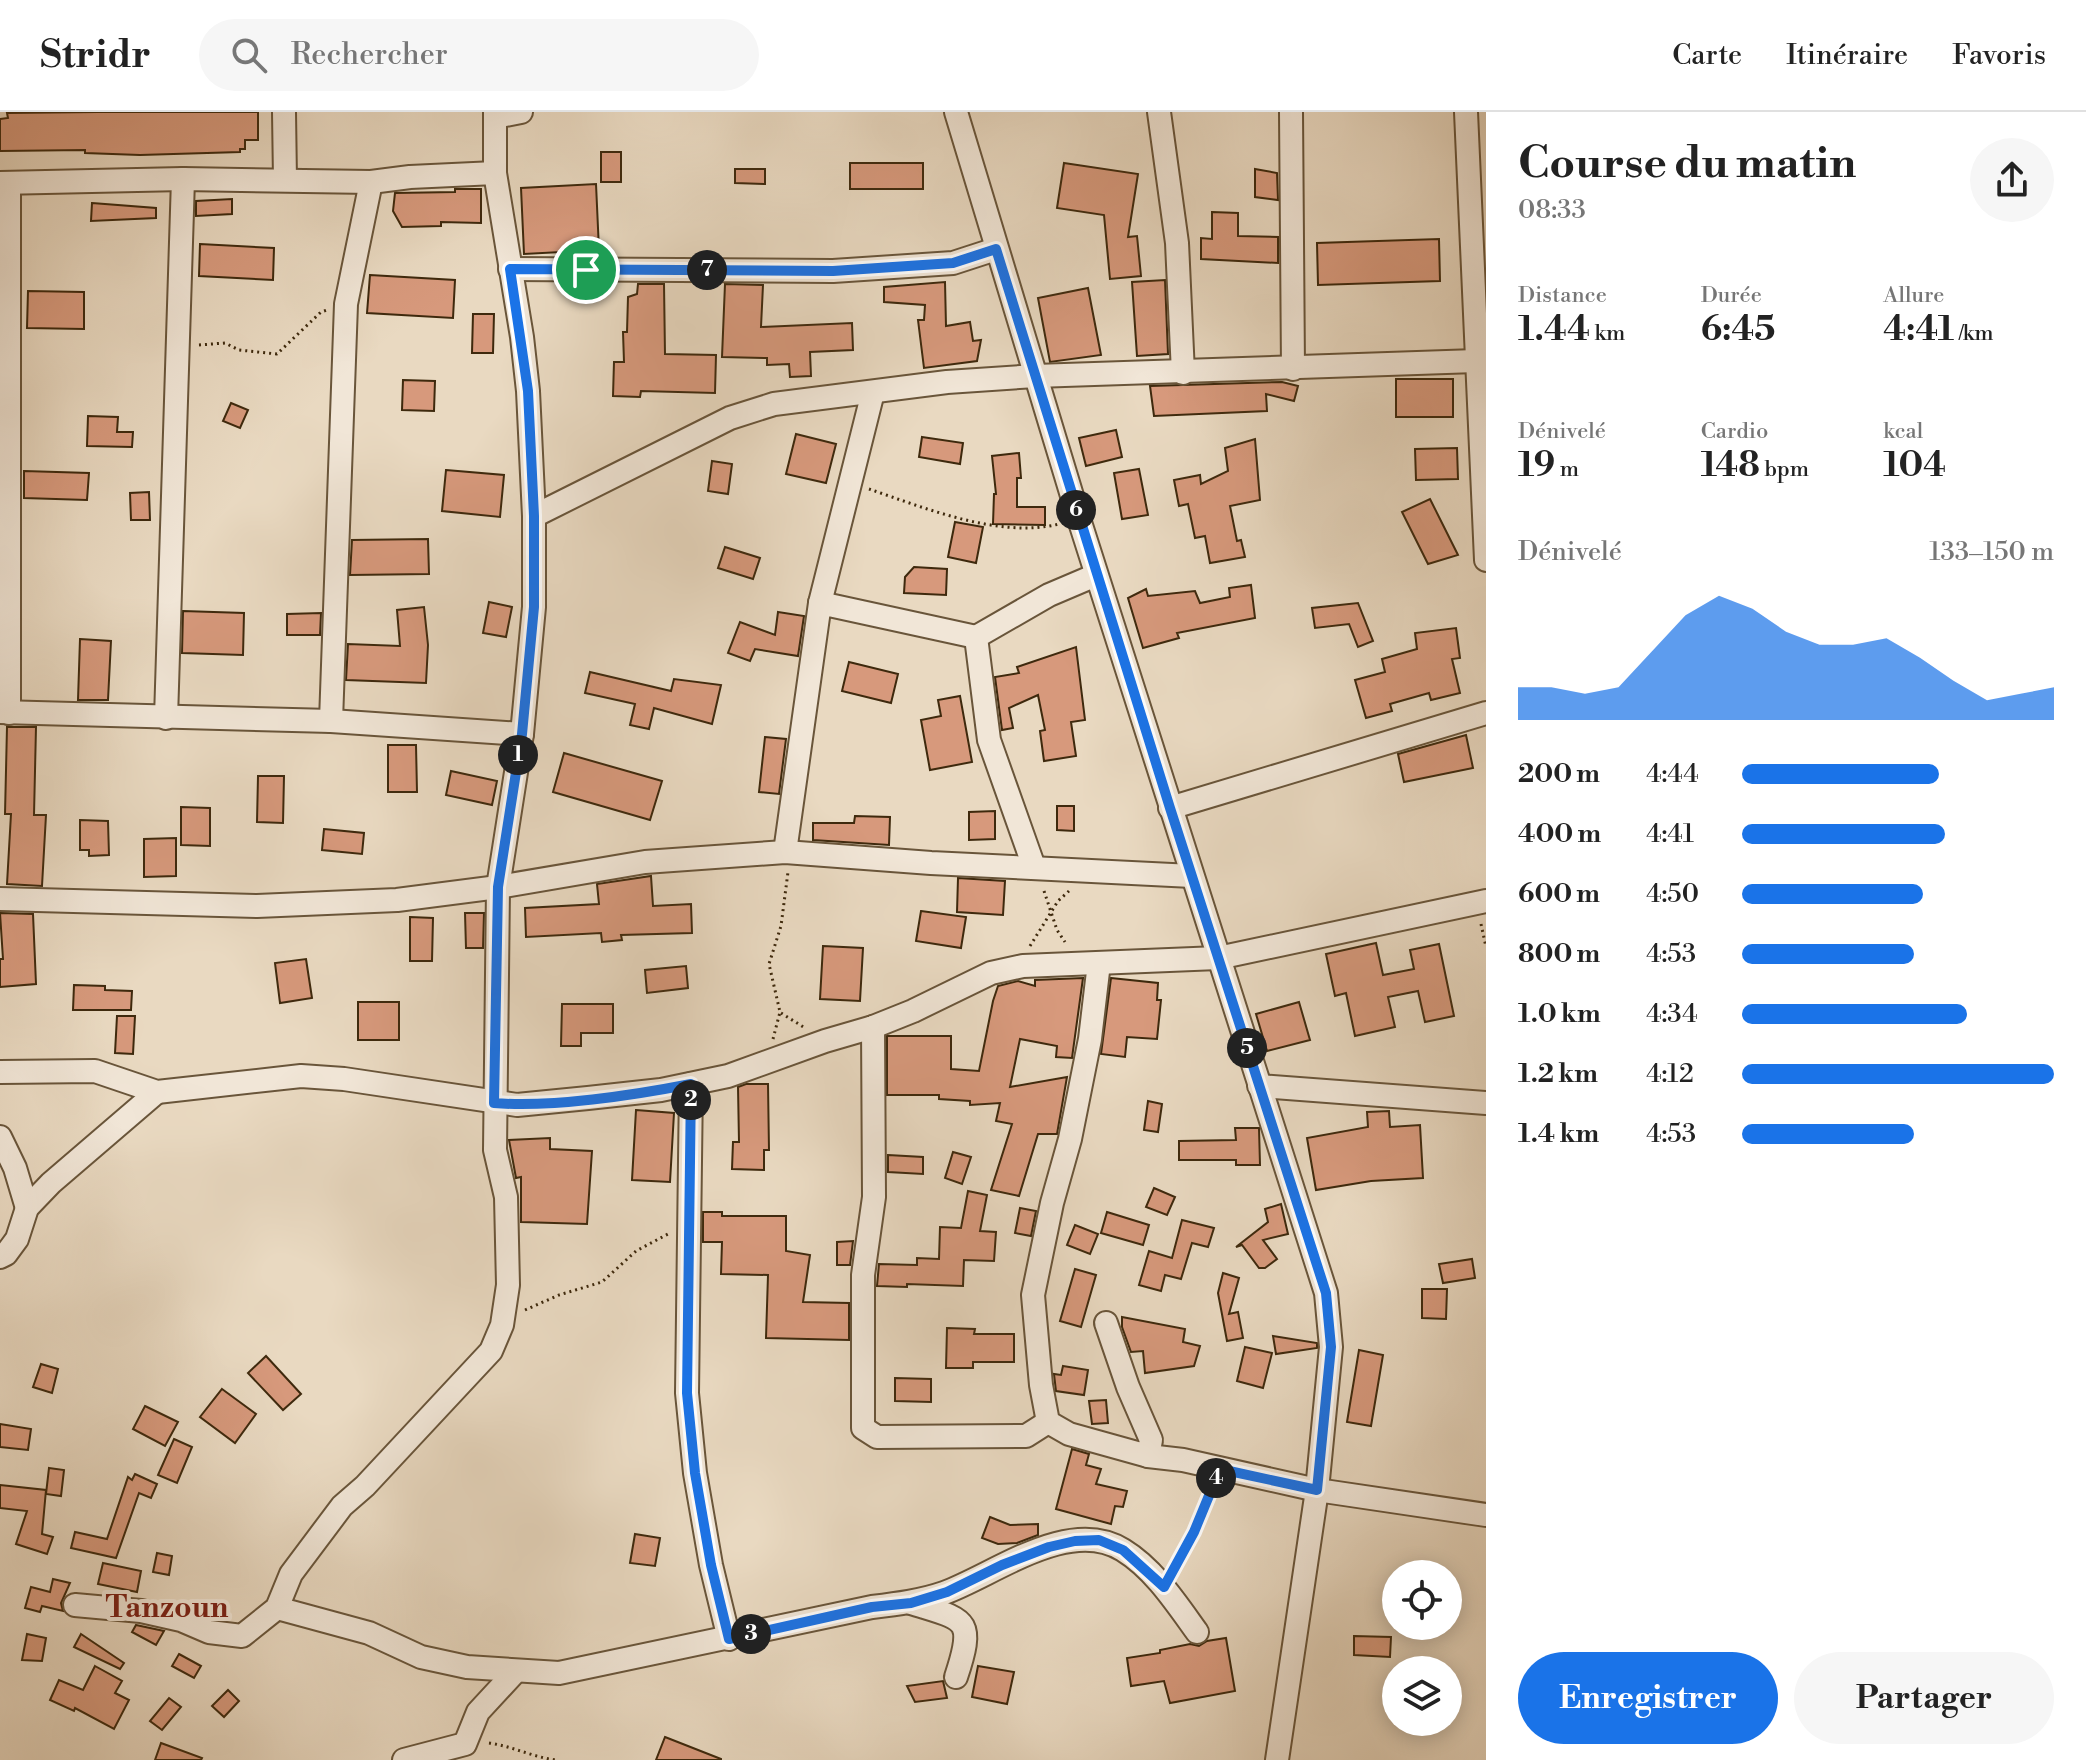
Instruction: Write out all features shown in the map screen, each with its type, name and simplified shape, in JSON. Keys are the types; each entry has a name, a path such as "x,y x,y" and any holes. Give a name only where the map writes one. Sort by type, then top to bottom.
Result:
{"street":[{"path":"284,112 285,180"},
{"path":"75,1605 141,1611 181,1620 209,1632 242,1636 277,1608 291,1574 342,1506 365,1486 491,1351 502,1325 508,1285 506,1197 495,1150 498,887 522,734 534,607 534,516 528,391 495,173 495,114 521,112"},
{"path":"956,112 1096,575 1326,1293 1331,1347 1317,1490 1277,1760"},
{"path":"1159,112 1178,256 1183,373"},
{"path":"1291,112 1293,369"},
{"path":"1466,112 1480,299 1476,361 1486,560"},
{"path":"495,173 371,182 183,179 4,183 4,713 331,721 522,734"},
{"path":"166,718 183,179"},
{"path":"331,721 346,304 371,182"},
{"path":"510,269 833,271 953,263 996,249"},
{"path":"534,516 730,418 774,404 947,382 1035,376 1476,361"},
{"path":"785,852 820,603 873,392"},
{"path":"820,603 976,637 1049,595 1096,575"},
{"path":"976,637 989,740 1034,867"},
{"path":"1170,808 1486,713"},
{"path":"0,899 257,906 397,900 498,887 645,862 785,852 1192,876"},
{"path":"0,1072 95,1071 157,1092 301,1076 344,1079 494,1103 531,1104 661,1090 728,1076 873,1027 991,973 1023,966 1218,958 1481,902"},
{"path":"1094,963 1090,1039 1033,1295 1041,1385 1048,1422 1069,1434 1148,1456 1183,1460 1317,1490 1486,1515"},
{"path":"873,1027 874,1197 863,1275 863,1428 877,1437 1026,1436 1048,1422"},
{"path":"691,1084 689,1431 711,1565 729,1639"},
{"path":"1259,1086 1486,1103"},
{"path":"0,1257 17,1239 27,1208 51,1183 157,1092"},
{"path":"0,1137 15,1168 27,1208"},
{"path":"1106,1323 1128,1387 1151,1440 1148,1456"},
{"path":"277,1608 369,1633 421,1657 467,1667 559,1673 872,1607 911,1603 947,1592 1037,1551 1075,1541 1099,1540 1123,1550 1164,1587 1197,1632"},
{"path":"911,1603 956,1617 963,1625 967,1644 956,1677"},
{"path":"404,1760 465,1744 478,1712 515,1672"}],"path":[{"path":"178,353 209,342 225,343 239,350 260,354 277,354 321,312 346,304"},
{"path":"850,483 929,510 1004,527 1043,528 1079,519"},
{"path":"772,1041 780,1012 769,964 786,899 788,872 785,852"},
{"path":"1034,867 1057,930 1067,946 1094,963"},
{"path":"1023,966 1030,945 1058,901 1093,870"},
{"path":"1481,902 1486,947"},
{"path":"502,1325 530,1306 602,1282 636,1251 678,1229 688,1211"},
{"path":"1164,1587 1194,1532 1220,1469"},
{"path":"465,1744 491,1743 519,1749 534,1757 556,1760"}],"building":[{"path":"258,112 258,140 245,140 245,149 240,149 240,152 140,155 85,153 85,150 0,151 0,119 8,118 7,113"},
{"path":"601,152 621,152 621,182 601,182"},
{"path":"850,163 923,163 923,189 850,189"},
{"path":"1064,163 1138,174 1128,237 1137,236 1141,276 1110,279 1104,215 1057,208"},
{"path":"735,169 765,169 765,184 735,183"},
{"path":"1255,169 1277,173 1278,200 1255,197"},
{"path":"596,184 599,250 524,254 521,188"},
{"path":"455,189 481,189 481,223 441,222 441,226 402,227 393,211 395,193 455,192"},
{"path":"232,199 232,214 196,216 196,201"},
{"path":"92,203 156,208 156,218 91,221"},
{"path":"1212,212 1238,213 1238,236 1278,237 1278,263 1201,259 1201,238 1212,239"},
{"path":"1439,239 1440,281 1318,285 1317,243"},
{"path":"200,244 274,248 273,280 199,276"},
{"path":"370,275 455,280 453,318 367,313"},
{"path":"1165,280 1168,354 1137,356 1132,282"},
{"path":"945,282 946,326 970,322 973,341 981,340 977,361 924,368 918,320 924,320 925,305 884,302 884,287"},
{"path":"638,284 664,284 665,354 716,355 715,393 641,391 640,397 613,396 614,362 624,362 623,332 627,332 628,297 637,294"},
{"path":"725,284 763,285 761,327 852,323 853,350 810,352 811,376 790,377 789,364 767,365 767,358 722,357"},
{"path":"1088,288 1101,355 1050,362 1038,298"},
{"path":"28,291 84,292 84,329 27,328"},
{"path":"473,314 494,314 493,353 472,353"},
{"path":"1396,379 1453,379 1453,417 1396,417"},
{"path":"403,380 435,381 434,411 402,410"},
{"path":"1282,382 1298,386 1294,401 1266,394 1267,411 1154,416 1150,386"},
{"path":"231,403 248,410 240,428 223,421"},
{"path":"88,416 118,417 117,432 133,432 132,447 87,446"},
{"path":"1116,430 1122,457 1086,466 1079,438"},
{"path":"796,434 836,444 826,483 786,474"},
{"path":"922,437 963,443 960,464 919,457"},
{"path":"1255,439 1260,500 1230,506 1237,541 1241,540 1245,557 1210,563 1205,536 1195,538 1188,504 1179,506 1174,480 1200,475 1201,484 1228,471 1225,448"},
{"path":"1457,448 1458,479 1416,480 1415,449"},
{"path":"1019,453 1021,478 1017,478 1017,507 1045,507 1045,525 993,524 996,494 992,456"},
{"path":"712,461 732,464 728,494 708,491"},
{"path":"1139,469 1148,515 1122,519 1114,473"},
{"path":"446,470 504,475 500,517 442,511"},
{"path":"24,471 89,473 87,500 24,498"},
{"path":"149,492 150,520 131,520 130,493"},
{"path":"1430,499 1458,555 1428,564 1402,512"},
{"path":"955,522 983,527 976,563 948,557"},
{"path":"428,539 429,574 350,575 352,540"},
{"path":"725,547 760,558 753,579 718,568"},
{"path":"914,567 947,569 946,595 904,593 905,577"},
{"path":"1251,585 1255,618 1177,633 1179,638 1143,648 1128,598 1146,589 1148,596 1195,591 1200,603 1230,597 1229,588"},
{"path":"489,602 512,607 506,637 483,633"},
{"path":"1358,603 1373,641 1358,647 1349,624 1315,628 1312,608"},
{"path":"424,607 428,645 426,683 346,680 348,644 400,646 397,610"},
{"path":"183,611 244,613 243,655 182,653"},
{"path":"778,612 804,616 798,656 755,649 750,661 728,653 740,622 775,635"},
{"path":"321,613 320,635 287,635 287,614"},
{"path":"1456,628 1460,658 1452,659 1460,693 1431,700 1429,693 1390,704 1392,711 1366,718 1355,680 1385,672 1382,659 1417,649 1415,633"},
{"path":"80,639 111,641 108,700 78,700"},
{"path":"1076,647 1085,720 1071,722 1076,756 1044,761 1040,731 1045,730 1038,695 1009,708 1013,728 1002,730 995,677 1019,673 1017,667"},
{"path":"849,662 898,674 891,703 842,691"},
{"path":"590,672 671,691 674,679 721,685 712,724 654,708 649,729 630,725 635,704 585,693"},
{"path":"960,696 972,762 930,770 921,720 941,716 938,700"},
{"path":"7,727 36,727 34,815 46,815 42,886 7,884 11,814 5,814"},
{"path":"1466,735 1473,768 1404,782 1398,754"},
{"path":"765,737 786,739 779,794 759,792"},
{"path":"388,745 416,745 417,792 388,792"},
{"path":"564,753 662,781 650,820 553,792"},
{"path":"451,771 497,781 492,805 446,795"},
{"path":"258,776 284,776 283,823 257,822"},
{"path":"1057,806 1074,806 1074,831 1057,830"},
{"path":"181,807 210,808 210,846 181,845"},
{"path":"995,811 995,839 969,840 969,812"},
{"path":"855,816 890,817 889,845 813,840 813,823 854,823"},
{"path":"80,820 108,821 109,855 89,856 89,850 80,850"},
{"path":"324,829 364,833 362,854 322,850"},
{"path":"176,838 176,876 144,877 144,839"},
{"path":"651,876 653,906 691,904 692,933 621,935 622,940 602,942 601,933 526,937 525,908 599,904 597,884"},
{"path":"958,878 1005,881 1003,915 957,912"},
{"path":"921,911 966,917 961,948 916,941"},
{"path":"0,913 33,914 36,984 0,987 0,959 3,959"},
{"path":"465,913 484,913 483,948 466,948"},
{"path":"410,917 433,918 432,961 410,961"},
{"path":"1376,943 1383,975 1414,969 1410,950 1439,944 1454,1016 1425,1022 1418,991 1388,997 1395,1027 1355,1036 1346,993 1335,996 1326,954"},
{"path":"823,946 863,948 860,1001 820,999"},
{"path":"306,959 312,998 280,1003 275,963"},
{"path":"686,966 688,988 647,993 645,970"},
{"path":"1083,978 1072,1058 1056,1057 1057,1046 1020,1039 1010,1087 1067,1077 1057,1134 1038,1134 1019,1196 991,1190 1012,1124 996,1121 1000,1103 970,1105 970,1101 939,1099 939,1095 887,1095 887,1036 951,1036 951,1069 979,1071 998,986 1018,981 1035,986 1035,980"},
{"path":"1111,978 1158,983 1157,1000 1161,1000 1157,1039 1127,1037 1125,1057 1101,1054"},
{"path":"74,985 132,991 131,1010 73,1010"},
{"path":"358,1002 399,1002 399,1040 358,1040"},
{"path":"1299,1002 1310,1040 1267,1051 1256,1014"},
{"path":"562,1004 613,1004 613,1033 581,1033 581,1046 561,1046"},
{"path":"117,1016 135,1016 133,1054 115,1053"},
{"path":"768,1084 769,1150 764,1150 764,1170 732,1169 733,1142 739,1142 738,1087"},
{"path":"1148,1101 1162,1104 1158,1132 1144,1130"},
{"path":"636,1110 674,1113 670,1182 632,1180"},
{"path":"1389,1111 1390,1127 1420,1125 1423,1178 1371,1181 1316,1190 1307,1138 1368,1127 1367,1112"},
{"path":"1235,1128 1259,1128 1260,1165 1236,1165 1236,1160 1179,1160 1179,1141 1236,1140"},
{"path":"550,1138 550,1149 592,1151 587,1224 521,1222 521,1177 516,1178 509,1140"},
{"path":"953,1152 971,1157 962,1184 945,1178"},
{"path":"888,1155 923,1157 923,1174 888,1172"},
{"path":"1154,1188 1175,1197 1167,1215 1146,1207"},
{"path":"968,1191 987,1195 980,1231 996,1232 994,1261 964,1260 963,1286 877,1286 879,1264 917,1265 917,1258 939,1259 940,1227 961,1228"},
{"path":"1281,1204 1288,1234 1263,1240 1277,1259 1265,1268 1259,1268 1242,1245 1236,1247 1268,1222 1265,1209"},
{"path":"1020,1208 1036,1211 1031,1236 1015,1233"},
{"path":"703,1212 722,1212 722,1216 786,1216 786,1251 810,1255 803,1302 849,1303 849,1340 766,1338 768,1275 721,1274 722,1242 703,1242"},
{"path":"1107,1212 1149,1225 1143,1245 1101,1233"},
{"path":"1182,1220 1214,1228 1208,1247 1192,1243 1181,1279 1165,1275 1161,1291 1139,1285 1149,1251 1172,1258"},
{"path":"1075,1225 1098,1234 1090,1254 1067,1245"},
{"path":"853,1241 850,1265 837,1265 837,1242"},
{"path":"1472,1259 1475,1278 1443,1283 1439,1264"},
{"path":"1075,1269 1096,1275 1081,1327 1060,1321"},
{"path":"1223,1273 1239,1278 1229,1314 1238,1312 1243,1338 1227,1341 1218,1293"},
{"path":"1422,1289 1447,1289 1446,1319 1422,1318"},
{"path":"1122,1317 1185,1329 1183,1342 1200,1346 1194,1366 1145,1373 1143,1351 1131,1352 1122,1327"},
{"path":"947,1328 975,1329 974,1334 1014,1334 1014,1362 973,1362 973,1368 946,1368"},
{"path":"1273,1336 1317,1343 1317,1348 1276,1354"},
{"path":"1245,1347 1272,1353 1263,1388 1237,1381"},
{"path":"1359,1350 1383,1355 1371,1426 1347,1422"},
{"path":"266,1356 301,1394 283,1410 248,1373"},
{"path":"41,1364 58,1369 52,1393 33,1387"},
{"path":"1063,1366 1088,1370 1084,1395 1056,1391 1054,1374 1061,1375"},
{"path":"895,1378 931,1379 931,1402 895,1401"},
{"path":"222,1389 256,1414 235,1443 200,1417"},
{"path":"1106,1400 1108,1423 1092,1424 1089,1401"},
{"path":"145,1406 178,1422 165,1446 133,1429"},
{"path":"0,1424 31,1429 28,1450 0,1447"},
{"path":"174,1439 192,1447 177,1483 158,1475"},
{"path":"1072,1449 1089,1454 1086,1465 1101,1469 1096,1484 1127,1491 1123,1507 1115,1506 1111,1524 1056,1509"},
{"path":"49,1468 64,1470 61,1496 46,1494"},
{"path":"135,1474 157,1484 151,1498 139,1493 116,1558 71,1548 75,1532 107,1539 128,1477 132,1480"},
{"path":"0,1485 46,1490 42,1534 53,1537 47,1554 16,1544 27,1511 0,1508"},
{"path":"990,1517 1010,1525 1038,1524 1038,1535 1017,1543 998,1544 982,1538"},
{"path":"635,1534 660,1538 655,1566 630,1563"},
{"path":"157,1553 172,1556 169,1575 153,1572"},
{"path":"103,1563 141,1571 137,1592 98,1584"},
{"path":"53,1579 70,1583 61,1603 63,1611 42,1606 40,1612 25,1608 31,1587 50,1592"},
{"path":"136,1625 164,1631 156,1645 132,1632"},
{"path":"27,1634 46,1638 42,1661 22,1660"},
{"path":"81,1634 124,1663 120,1669 74,1647"},
{"path":"1354,1636 1391,1640 1390,1656 1354,1655"},
{"path":"1226,1638 1235,1691 1170,1703 1164,1681 1131,1686 1127,1658 1190,1644 1199,1646 1207,1641"},
{"path":"179,1654 201,1666 194,1678 172,1666"},
{"path":"95,1666 122,1681 115,1693 129,1700 114,1729 75,1708 74,1711 50,1700 59,1680 83,1690"},
{"path":"978,1666 1014,1672 1007,1704 972,1697"},
{"path":"943,1681 947,1698 915,1702 907,1686"},
{"path":"228,1690 239,1701 224,1717 212,1706"},
{"path":"169,1698 181,1707 162,1730 150,1721"},
{"path":"665,1737 721,1759 721,1760 656,1760"},
{"path":"161,1743 202,1758 155,1760"}],"district":[{"name":"Tanzoun","path":"167,1607"}],"route":[{"path":"996,249 1170,808 1326,1293 1331,1347 1317,1490 1220,1469 1194,1532 1164,1587 1123,1550 1099,1540 1075,1541 1049,1547 1002,1565 947,1592 911,1603 872,1607 729,1639 711,1565 689,1431 687,1345 691,1084 517,1105 494,1103 498,887 522,734 534,607 534,516 528,391 510,269 586,270 833,271 953,263 996,249"}]}
